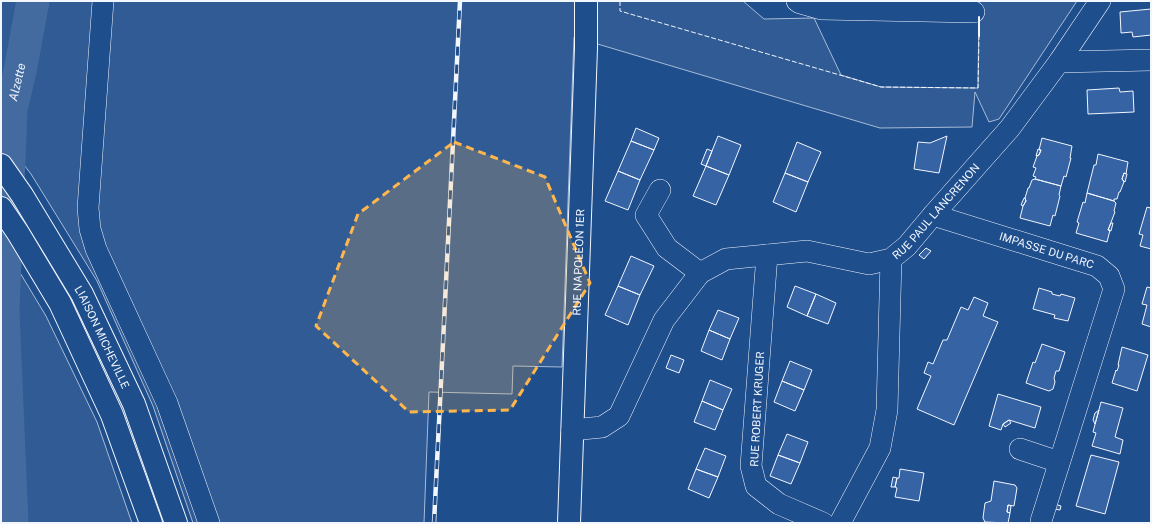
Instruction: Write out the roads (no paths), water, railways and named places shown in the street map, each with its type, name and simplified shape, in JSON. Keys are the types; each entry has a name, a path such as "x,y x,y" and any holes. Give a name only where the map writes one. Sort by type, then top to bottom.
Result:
{"main road":[{"name":"RUE NAPOLÉON 1ER","path":"569,523 586,57 586,1"},
{"name":"LIAISON MICHEVILLE","path":"1,165 22,195 82,294 134,404 176,523"},
{"name":"LIAISON MICHEVILLE","path":"1,208 18,233 60,303 108,408 151,523"}],"street":[{"path":"103,1 88,208 90,229 96,249 167,403 209,523"},
{"path":"797,1 821,9 974,12"},
{"name":"RUE PAUL LANCRENON","path":"840,523 880,448 887,410 891,259 907,246 1010,128 1059,62 1100,1"},
{"path":"1059,62 1151,60"},
{"path":"660,190 646,215 667,248 700,273"},
{"name":"IMPASSE DU PARC","path":"933,215 1097,266 1109,276 1114,289 1041,521"},
{"path":"572,430 602,427 619,416 664,320 700,273 726,259 807,251 869,264 891,259"},
{"name":"RUE ROBERT KRUGER","path":"767,255 751,466 756,486 779,504 823,523"},
{"path":"1020,448 1059,462"}],"waterway":[{"name":"Alzette","path":"12,523 3,310 11,109 20,71 33,1"}],"railway":[{"path":"434,523 460,1"}]}
